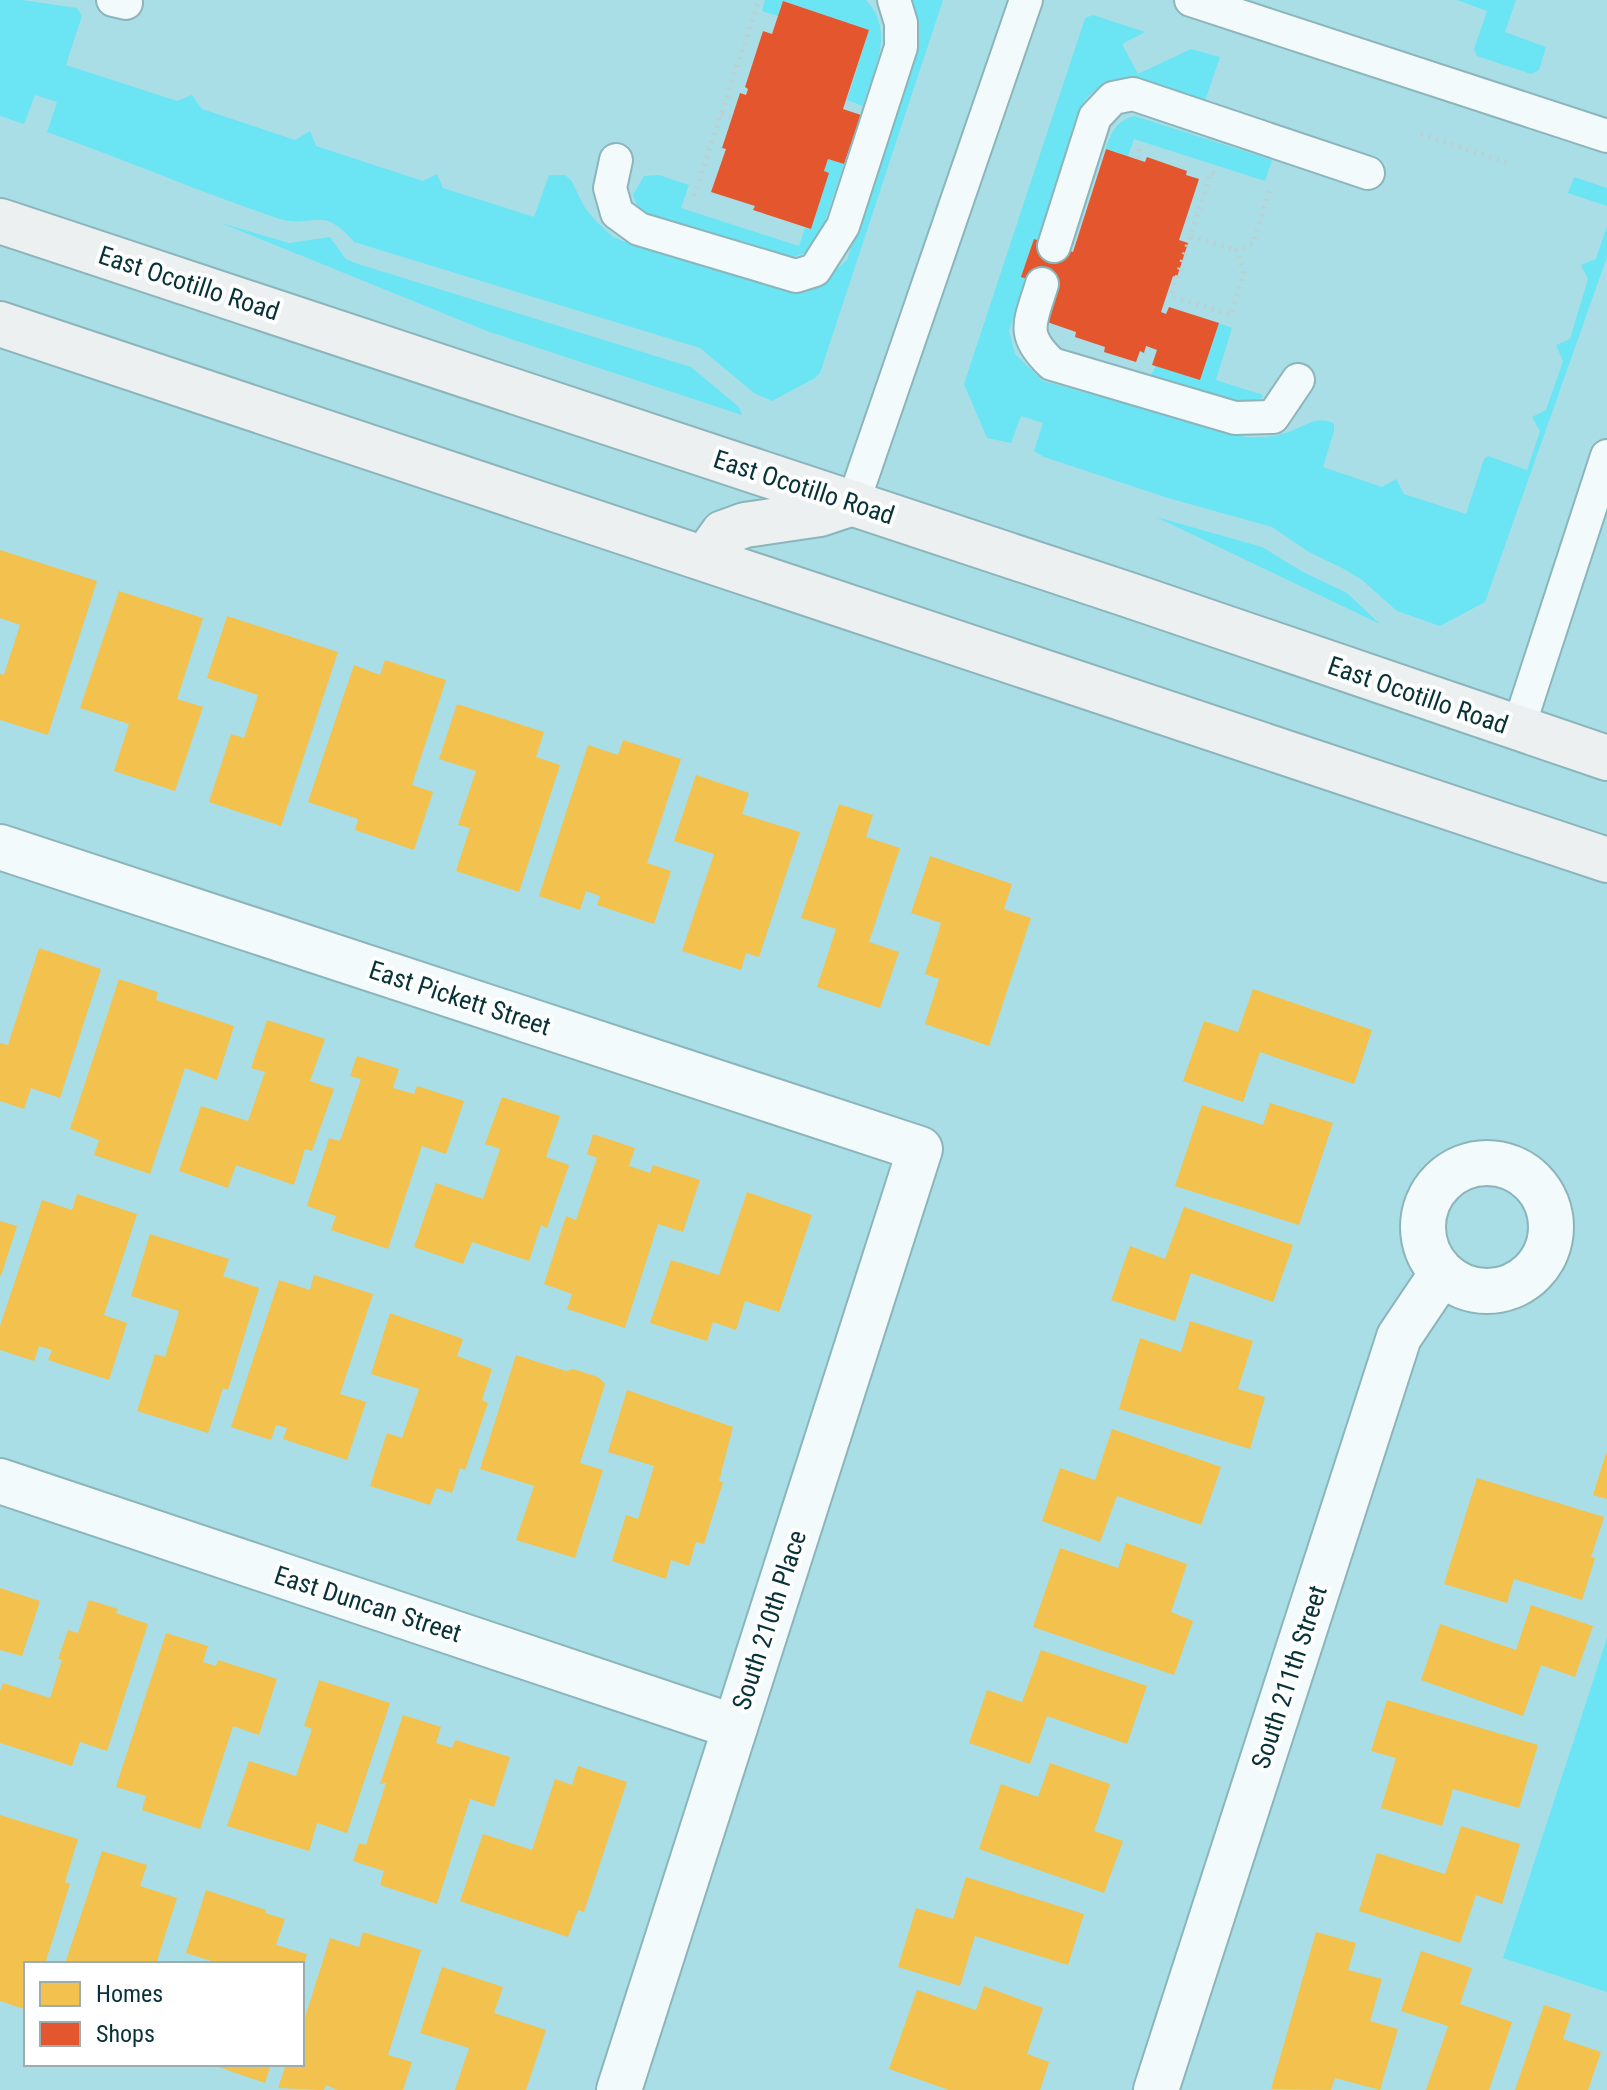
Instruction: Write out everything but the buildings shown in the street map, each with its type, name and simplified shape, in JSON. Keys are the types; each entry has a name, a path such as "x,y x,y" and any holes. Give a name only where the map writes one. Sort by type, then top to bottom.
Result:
{"main road":[{"name":"East Ocotillo Road","path":"0,221 1144,600 1607,758"},
{"path":"0,324 1607,860"},
{"path":"705,558 723,533 745,525 820,514 853,503"}],"street":[{"name":"East Pickett Street","path":"0,847 920,1149"},
{"name":"South 210th Place","path":"619,2090 920,1149"},
{"name":"South 211th Street","path":"1156,2090 1399,1337 1442,1273"},
{"name":"East Duncan Street","path":"0,1481 735,1727"}],"lane":[{"path":"616,160 610,188 617,213 639,229 796,276 815,270 843,226 901,47 901,23 894,0"},
{"path":"853,503 1026,0"},
{"path":"1191,0 1607,136"},
{"path":"1054,246 1095,117 1113,98 1133,94 1368,173"},
{"path":"1042,284 1031,321 1030,338 1052,364 1235,418 1273,417 1298,380"},
{"path":"1518,729 1607,456"}],"path":[{"path":"691,205 759,0"},
{"path":"721,114 732,118"},
{"path":"1421,134 1511,164"},
{"path":"1226,177 1211,172 1171,296 1231,315 1244,272 1236,250"},
{"path":"1191,236 1236,250 1253,244 1273,178"},
{"path":"1255,186 1269,191"}],"shaded area":[{"path":"0,0 77,8 82,16 66,65 177,101 192,95 202,109 295,140 310,131 316,146 423,181 437,174 443,188 534,217 549,175 565,175 571,180 585,208 613,237 789,288 824,281 847,260 914,54 907,0 943,0 820,373 772,401 754,393 700,348 354,242 343,230 325,220 290,221 277,218 47,132 57,102 35,95 24,124 0,116"},
{"path":"765,0 866,0 875,12 881,38 877,65 863,106 847,100 869,30 783,1 778,16 762,11"},
{"path":"1457,0 1516,0 1505,32 1546,47 1539,70 1531,74 1477,56 1474,49 1487,11"},
{"path":"1093,15 1145,32 1122,44 1138,74 1191,49 1220,57 1205,101 1156,84 1124,79 1109,82 1095,90 1083,104 1009,331 1015,354 1043,381 1246,437 1276,435 1316,421 1328,421 1334,424 1334,431 1323,467 1382,487 1396,479 1404,494 1466,514 1484,459 1488,456 1527,470 1540,431 1532,417 1546,410 1563,361 1556,345 1570,339 1588,279 1581,265 1596,259 1607,226 1607,257 1485,602 1440,626 1397,611 1362,580 1309,552 1272,527 1168,498 1044,457 1034,451 1043,423 1021,416 1011,443 987,438 964,384 1085,18"},
{"path":"1135,116 1272,160 1265,181 1134,139 1128,156 1106,149 1116,128 1124,120"},
{"path":"828,159 844,164 821,233 812,251 790,258 778,257 646,214 639,210 633,195 644,176 659,175 689,185 681,208 799,246 805,228 811,229 829,173 824,171"},
{"path":"1574,177 1607,188 1607,206 1568,193"},
{"path":"221,223 289,243 330,237 346,259 355,263 691,367 739,407 742,415 487,331"},
{"path":"1219,323 1232,328 1216,380 1263,395 1262,398 1237,401 1222,398 1151,375 1156,366 1200,380"},
{"path":"1156,517 1262,547 1303,572 1347,593 1380,624"},
{"path":"1607,1638 1607,1992 1503,1958"}]}
